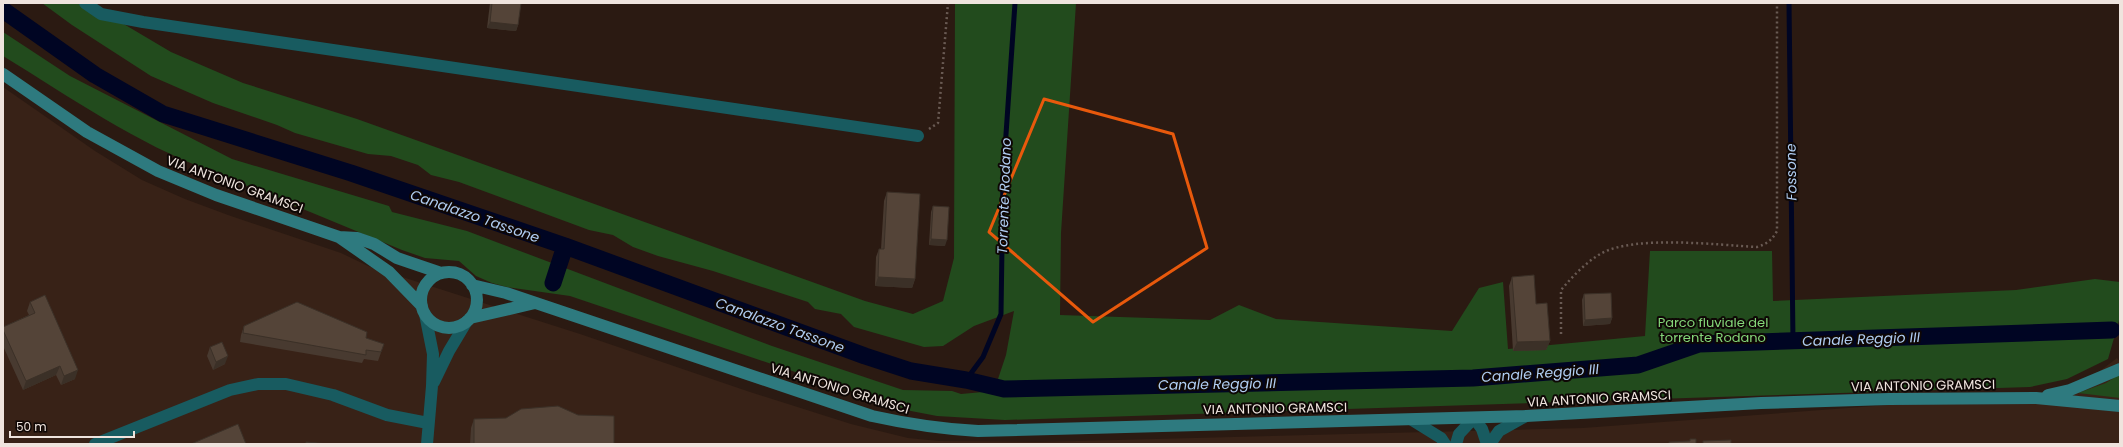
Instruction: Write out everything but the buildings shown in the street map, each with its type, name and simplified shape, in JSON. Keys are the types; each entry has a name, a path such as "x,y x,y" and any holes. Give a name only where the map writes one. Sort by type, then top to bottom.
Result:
{"street":[{"path":"85,3 101,14 143,22 918,136"},
{"name":"VIA ANTONIO GRAMSCI","path":"3,74 92,135 158,171 216,195 338,237 389,272 437,325 445,328 460,325 469,320 535,303"},
{"name":"VIA ANTONIO GRAMSCI","path":"338,237 357,238 374,244 397,258 441,273 456,273 463,275 472,285 506,293 815,398 872,416 910,424 978,430 1412,420 1526,416 1791,402 1924,398 2036,398 2120,406"},
{"path":"427,444 433,354 423,310 423,289 427,282 441,273"},
{"path":"432,386 449,351 469,320 477,303 476,294 472,285"},
{"name":"VIA ANTONIO GRAMSCI","path":"2036,398 2070,390 2120,369"},
{"path":"95,444 230,390 258,384 286,384 333,395 387,415 428,423"},
{"path":"1490,444 1499,431 1526,416"},
{"path":"1456,444 1459,434 1474,418 1482,429 1487,444"},
{"path":"1412,420 1441,438 1445,444"}],"path":[{"path":"918,136 938,123 948,3"},
{"path":"1561,334 1561,290 1578,270 1602,253 1637,244 1758,247 1766,245 1773,238 1777,231 1777,3"}],"highlighted area":[{"path":"1044,99 1173,134 1207,248 1093,322 989,232"}],"shaded area":[{"path":"3,87 95,151 142,180 185,199 341,253 368,266 580,334 750,392 851,424 908,438 939,441 1039,442 1583,428 2035,394 2067,386 2096,374 2117,358 2120,362 2120,444 3,444"}],"green space":[{"name":"Parco fluviale del torrente Rodano","path":"42,3 78,3 99,18 122,23 171,52 243,83 357,119 865,301 913,314 943,301 954,258 955,3 1076,3 1061,233 1060,315 1210,320 1239,305 1276,319 1452,331 1479,288 1503,282 1508,349 1645,336 1650,251 1772,251 1773,301 2016,290 2095,279 2120,282 2120,317 2108,359 2067,379 2030,387 1005,420 937,416 911,411 570,296 507,287 492,283 476,276 459,261 425,258 402,250 184,160 130,134 3,56 3,32 70,76 232,159 389,206 392,212 467,231 772,346 903,390 952,391 961,394 994,391 1006,355 1014,311 974,326 943,346 924,347 854,327 841,314 815,309 808,302 713,271 658,256 633,247 613,235 589,230 459,182 431,175 418,165 391,156 368,154 295,133 277,125 213,103 151,76 72,25"},
{"path":"2120,374 2120,398 2078,393 2106,383"}],"waterway":[{"name":"Torrente Rodano","path":"966,380 983,357 1001,314 1003,178 1015,3"},
{"name":"Fossone","path":"1789,3 1793,341"},
{"name":"Canale Reggio III","path":"3,10 95,75 163,114 351,173 565,246 865,356 911,371 966,380 1004,389 1473,378 1638,365 1699,344 2112,330"},
{"path":"553,283 565,246"}],"water label":[{"name":"Canalazzo Tassone","path":"475,216"},
{"name":"Canalazzo Tassone","path":"780,325"}]}
